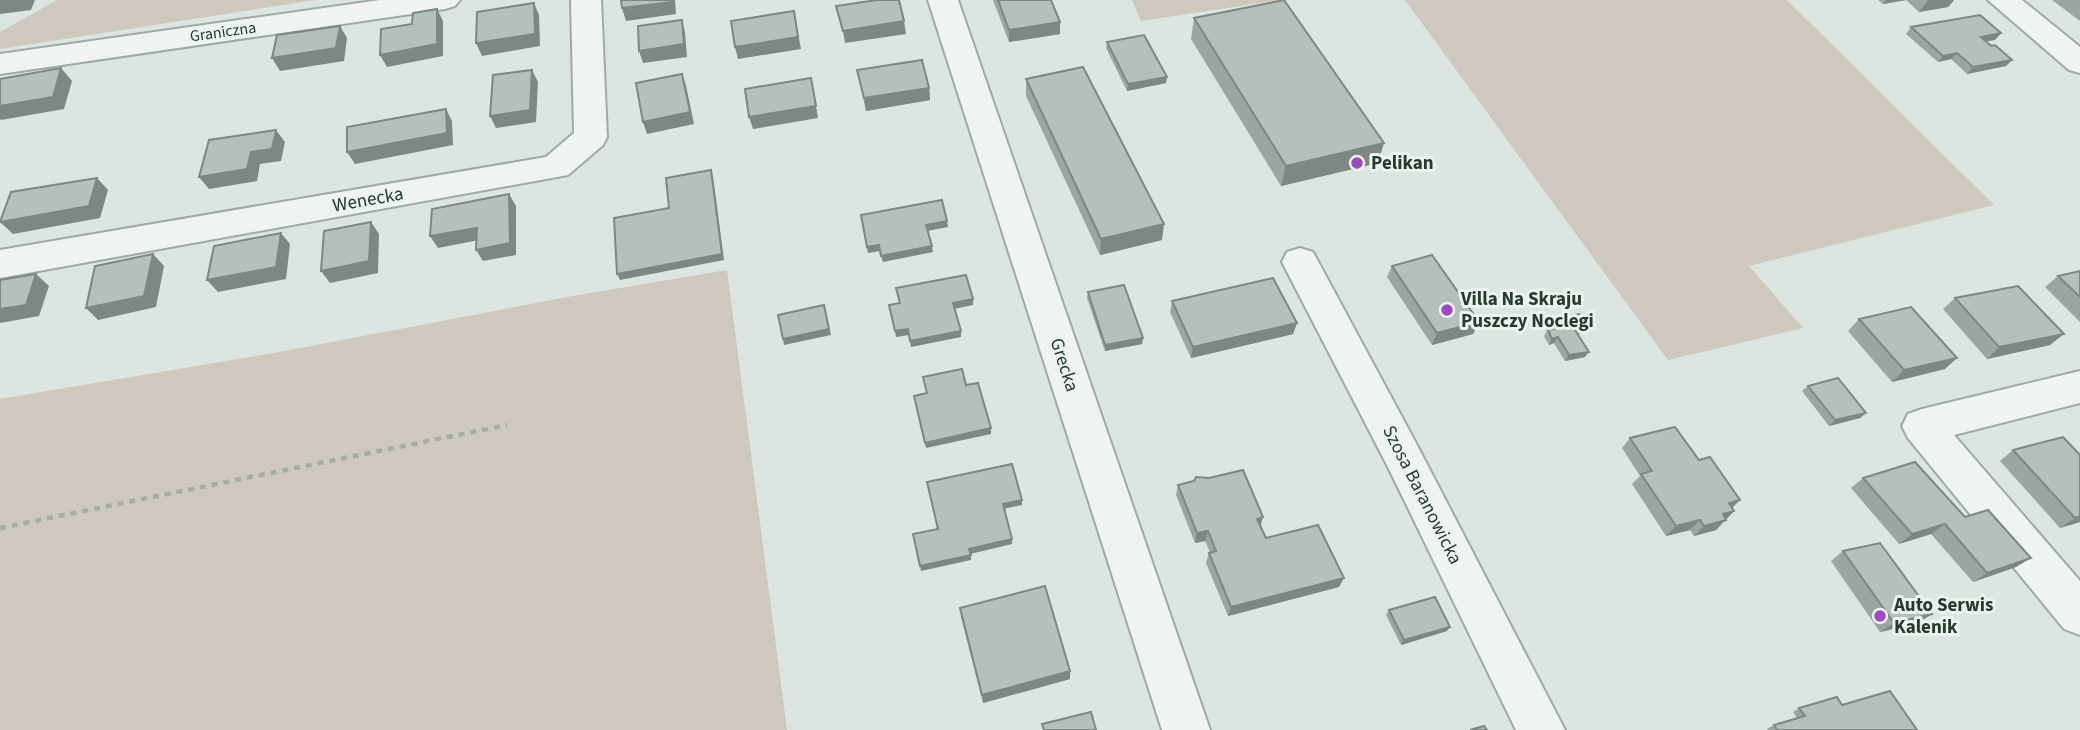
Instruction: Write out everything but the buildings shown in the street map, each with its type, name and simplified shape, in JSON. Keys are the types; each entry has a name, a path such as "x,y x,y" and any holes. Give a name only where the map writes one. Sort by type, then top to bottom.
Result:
{"street":[{"name":"Graniczna","path":"0,64 445,0"},
{"name":"Wenecka","path":"0,264 556,167 590,137 586,0"},
{"name":"Grecka","path":"943,0 1186,730"},
{"path":"2003,0 2080,63"},
{"name":"Szosa Baranowicka","path":"1300,262 1403,457 1541,730"},
{"path":"2080,387 1922,426 2080,614"}],"path":[{"path":"0,528 507,425"}],"shaded area":[{"path":"57,0 315,0 0,49 0,32"},
{"path":"1132,0 1280,0 1141,21"},
{"path":"1405,0 1787,0 1994,205 1749,266 1803,328 1668,360"},
{"path":"727,270 787,730 0,730 0,399 274,353 567,297"}],"place":[{"name":"Pelikan","path":"1357,163"},
{"name":"Villa Na Skraju Puszczy Noclegi","path":"1447,310"},
{"name":"Auto Serwis Kalenik","path":"1880,616"}]}
